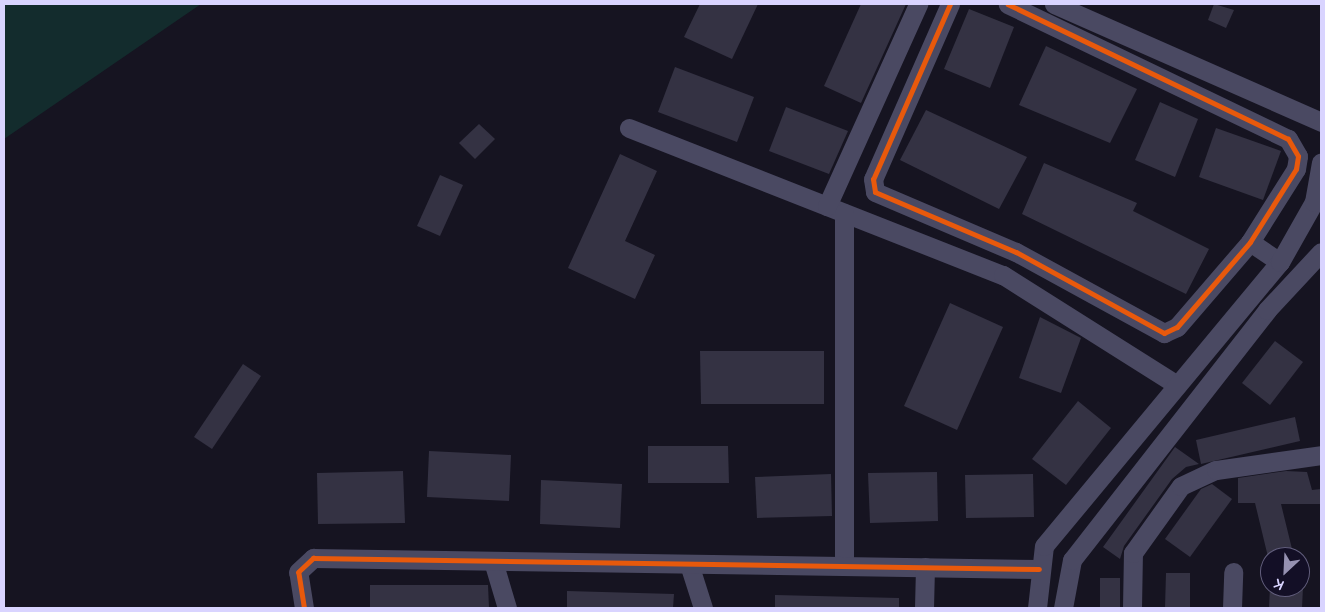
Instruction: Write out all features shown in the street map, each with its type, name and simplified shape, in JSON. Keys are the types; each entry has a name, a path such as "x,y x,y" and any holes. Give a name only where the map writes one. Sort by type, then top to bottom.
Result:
{"street":[{"path":"844,566 835,209 918,4"},
{"path":"950,4 873,179 875,192 1016,252 1164,332 1178,327 1250,242 1296,169 1298,156 1288,139 1008,4"},
{"path":"1054,4 1321,122"},
{"path":"629,128 1003,275 1177,386"},
{"path":"1024,608 1038,572 1044,546 1280,262 1314,202 1321,163"},
{"path":"1250,242 1280,262"},
{"path":"1003,275 1016,252"},
{"path":"1063,608 1072,560 1267,310 1321,252"},
{"path":"1132,608 1133,553 1181,486 1216,470 1321,455"},
{"path":"304,608 298,572 313,558 925,567 1038,572"},
{"path":"493,561 506,608"},
{"path":"689,564 703,608"},
{"path":"924,608 925,567"},
{"path":"1037,608 1038,572"},
{"path":"1232,608 1233,572"}],"green space":[{"path":"4,4 201,4 4,139"}],"building":[{"path":"700,4 758,4 732,59 684,37"},
{"path":"861,4 906,4 861,103 824,86"},
{"path":"1214,4 1234,10 1226,28 1208,20"},
{"path":"969,9 1014,27 990,88 944,69"},
{"path":"1046,46 1137,89 1110,143 1019,105"},
{"path":"675,67 754,97 737,142 658,112"},
{"path":"1160,102 1198,119 1175,177 1135,160"},
{"path":"786,107 848,131 829,174 769,151"},
{"path":"926,110 1027,157 999,209 900,160"},
{"path":"479,124 495,139 475,159 459,143"},
{"path":"1216,128 1281,151 1263,200 1199,177"},
{"path":"620,154 657,171 625,241 655,255 635,299 568,268"},
{"path":"1044,163 1137,203 1133,211 1209,249 1186,294 1022,214"},
{"path":"440,175 463,185 440,236 417,226"},
{"path":"950,303 1003,327 957,430 904,406"},
{"path":"1040,317 1081,338 1061,393 1019,378"},
{"path":"1275,341 1303,362 1270,405 1242,383"},
{"path":"700,351 824,351 824,404 701,404"},
{"path":"243,364 261,376 212,449 194,437"},
{"path":"1078,401 1111,428 1066,485 1032,459"},
{"path":"1295,417 1300,441 1201,464 1196,440"},
{"path":"648,446 728,446 729,483 648,483"},
{"path":"1175,447 1199,464 1186,467 1172,479 1124,546 1120,559 1103,547"},
{"path":"429,451 511,455 509,501 427,497"},
{"path":"403,471 405,523 318,524 317,473"},
{"path":"1286,471 1307,472 1312,490 1321,489 1321,504 1281,504 1292,547 1266,547 1255,503 1238,503 1238,478"},
{"path":"937,472 938,521 870,523 868,473"},
{"path":"831,474 832,516 757,518 755,477"},
{"path":"1033,474 1034,517 966,518 965,475"},
{"path":"541,480 622,484 620,528 540,524"},
{"path":"1212,484 1232,499 1190,557 1165,539 1201,489"},
{"path":"1166,573 1190,573 1190,608 1165,608"},
{"path":"1100,578 1120,578 1120,608 1100,608"},
{"path":"370,585 488,585 489,608 370,608"},
{"path":"567,591 674,594 673,608 567,608"},
{"path":"775,595 899,598 899,608 775,608"},
{"path":"1270,597 1303,597 1302,608 1269,608"}],"cycle path":[{"path":"950,4 873,179 875,192 1016,252 1164,333 1177,327 1250,242 1296,169 1298,156 1288,139 1008,4"},
{"path":"304,608 298,572 313,558 1039,569"}]}
